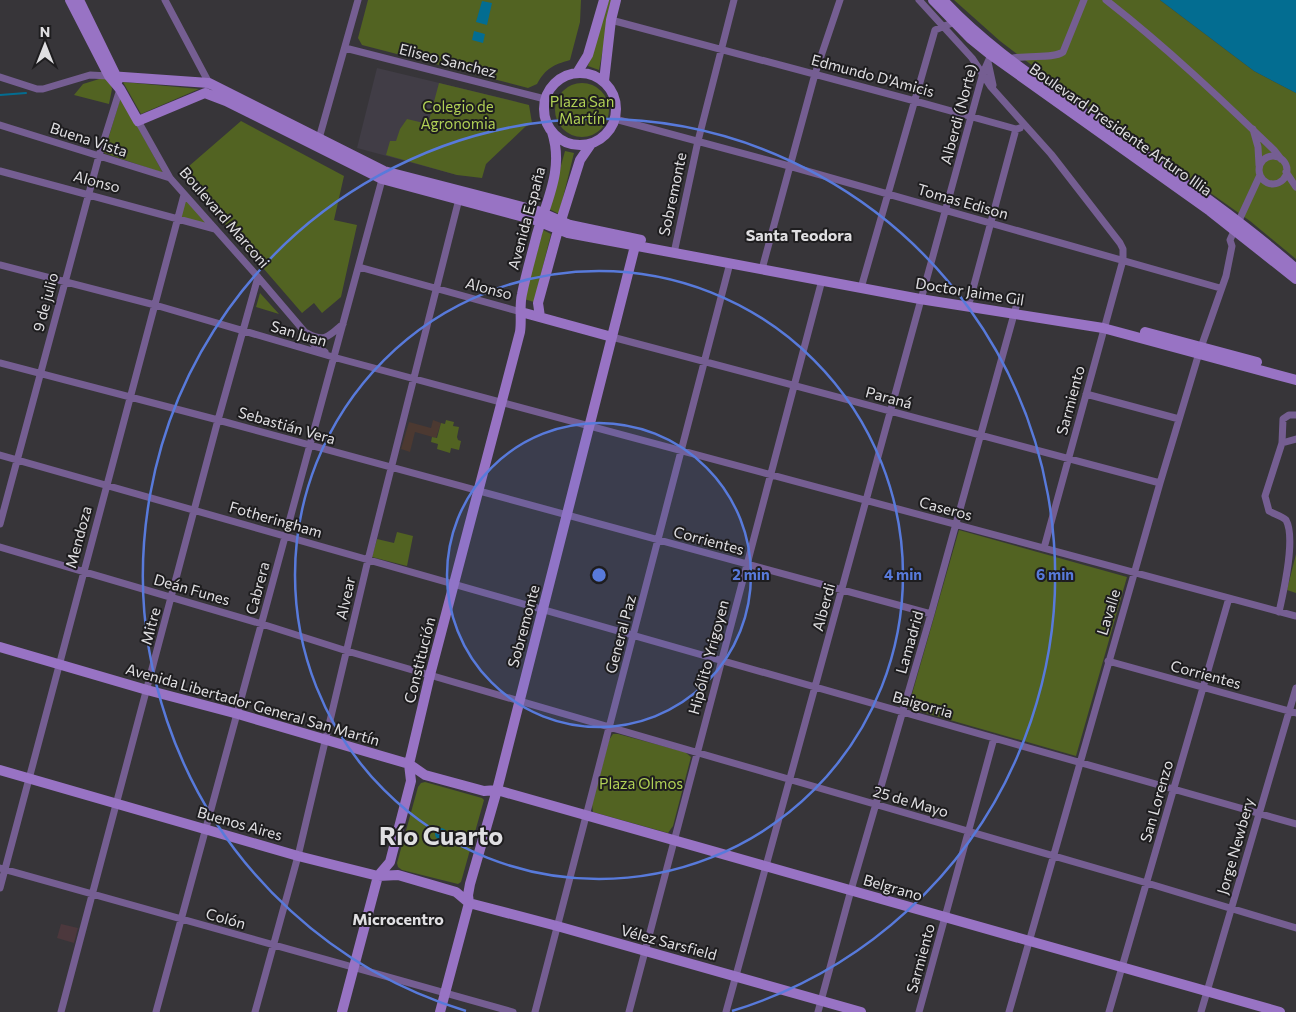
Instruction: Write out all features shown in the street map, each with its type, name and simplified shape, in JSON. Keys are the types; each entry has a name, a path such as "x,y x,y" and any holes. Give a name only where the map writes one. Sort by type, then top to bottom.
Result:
{"main road":[{"name":"Boulevard Marconi","path":"70,0 138,121"},
{"name":"Boulevard Marconi","path":"79,0 113,76"},
{"path":"577,73 588,55 604,0"},
{"path":"604,82 611,20 616,0"},
{"name":"Boulevard Presidente Arturo Illia","path":"933,0 1005,61 1296,269"},
{"name":"Boulevard Presidente Arturo Illia","path":"943,0 953,4 958,21 990,57 1005,61"},
{"path":"577,73 589,74 604,82 614,96 617,108 616,119 610,130 602,139 591,144 580,146 560,140 552,132 544,116 545,99 549,89 566,75 577,73"},
{"path":"113,76 209,83 318,143"},
{"path":"138,121 205,93 318,143 383,175 543,218 560,226 570,225 675,250"},
{"name":"Avenida España","path":"521,312 522,296 556,172 556,147 552,132"},
{"path":"540,317 538,303 560,226 580,160 591,144"},
{"name":"Doctor Jaime Gil","path":"560,226 568,233 635,246 675,250 921,296 1104,324 1296,373"},
{"name":"Boulevard Presidente Arturo Illia","path":"1237,226 1296,279"},
{"name":"Sobremonte","path":"440,1012 469,904 470,884 497,790 635,246"},
{"name":"Doctor Jaime Gil","path":"675,250 730,264 763,266 822,280 862,285"},
{"name":"Doctor Jaime Gil","path":"921,296 970,300 1015,310"},
{"name":"Alonso","path":"521,312 612,337"},
{"name":"Constitución","path":"342,1012 378,876 390,862 411,781 409,764 430,675 520,332 521,312"},
{"name":"Doctor Jaime Gil","path":"1201,350 1296,380"},
{"name":"Avenida Libertador General San Martín","path":"0,647 409,764 425,775 484,791 497,790"},
{"name":"Buenos Aires","path":"0,770 298,856 378,876 398,875 456,892 469,904"},
{"name":"Belgrano","path":"497,790 1280,1012"},
{"name":"Vélez Sarsfield","path":"469,904 558,926 861,1012"}],"street":[{"path":"165,0 209,83 205,93"},
{"path":"318,143 358,0"},
{"name":"Sobremonte","path":"675,250 698,141 734,0"},
{"path":"763,266 815,74 840,0"},
{"path":"919,0 972,58 995,92 1051,154 1120,243 1123,249 1123,260"},
{"path":"1005,61 1023,56 1054,56 1063,52 1084,0"},
{"path":"1106,0 1213,91 1274,150 1285,165 1285,175 1280,182 1254,187"},
{"name":"Edmundo D'Amicis","path":"611,20 915,100 1016,129"},
{"path":"862,285 935,30 958,21"},
{"name":"Eliseo Sanchez","path":"345,48 545,99"},
{"path":"990,57 990,76 995,92"},
{"name":"Alberdi (Norte)","path":"946,210 983,73 990,57"},
{"path":"0,76 37,89 43,89 90,74 113,76"},
{"name":"9 de julio","path":"0,524 88,194 120,89"},
{"name":"Tomas Edison","path":"616,119 1220,288"},
{"name":"Boulevard Marconi","path":"138,121 170,178 184,195 258,277 315,346 334,357"},
{"name":"Buena Vista","path":"0,125 170,178"},
{"path":"970,300 1016,129 1025,125"},
{"path":"1252,129 1258,147 1260,176 1266,182 1271,183"},
{"path":"1260,166 1268,157 1273,156 1281,159"},
{"name":"Alonso","path":"0,170 215,229"},
{"name":"Cabrera","path":"156,1012 383,175"},
{"path":"1285,175 1296,187"},
{"name":"Lavalle","path":"1009,1012 1160,483 1220,288 1226,276 1232,246 1230,240 1260,176"},
{"name":"Mendoza","path":"0,888 2,869 60,665 184,195"},
{"name":"Alvear","path":"254,1012 298,856 368,560 460,195"},
{"name":"Alberdi","path":"726,1012 946,210"},
{"name":"Sarmiento","path":"1044,548 1123,260"},
{"name":"General Paz","path":"534,1012 730,264"},
{"name":"San Juan","path":"0,265 154,305 334,357 590,426"},
{"name":"Alonso","path":"359,267 521,312"},
{"name":"Mitre","path":"61,1012 218,420 258,277"},
{"name":"Hipólito Yrigoyen","path":"629,1012 822,280"},
{"name":"Lamadrid","path":"818,1012 1015,310"},
{"path":"304,331 317,338 324,338 331,335 343,324"},
{"name":"Paraná","path":"612,337 1160,483"},
{"name":"Sebastián Vera","path":"0,362 567,515"},
{"path":"1086,394 1179,419"},
{"path":"1279,612 1292,553 1292,540 1290,527 1285,519 1269,511 1265,496 1282,443 1283,419 1289,415 1296,415"},
{"name":"Caseros","path":"590,426 1296,616"},
{"path":"1282,443 1296,439"},
{"name":"Fotheringham","path":"0,455 543,609"},
{"name":"Corrientes","path":"567,515 931,614"},
{"name":"Deán Funes","path":"0,548 519,700"},
{"name":"San Lorenzo","path":"1109,1012 1229,598"},
{"name":"Baigorria","path":"543,609 1296,824"},
{"name":"Corrientes","path":"1108,661 1293,712"},
{"name":"Jorge Newbery","path":"1201,1012 1258,813 1293,712 1296,688"},
{"name":"25 de Mayo","path":"519,700 1296,928"},
{"name":"Sarmiento","path":"919,1012 994,738"},
{"name":"Colón","path":"2,869 513,1012"}],"shaded area":[{"path":"377,68 518,102 457,175 357,148"},
{"path":"433,420 441,423 436,438 415,432 410,452 401,449 409,422 431,428"},
{"path":"61,924 78,928 74,943 57,938"}],"green space":[{"path":"368,0 581,0 580,22 570,60 550,68 537,84 528,88 362,45 358,38"},
{"path":"609,0 612,0 599,70 588,66"},
{"path":"954,0 1160,0 1254,71 1296,93 1296,259 1250,221 1054,82 1000,41"},
{"path":"109,76 112,89 109,104 74,95 83,84"},
{"path":"123,82 199,89 141,114"},
{"name":"Colegio de Agronomia","path":"439,83 529,105 532,123 525,127 486,164 482,178 457,175 386,155 390,141 396,141 400,129 407,119 428,124"},
{"name":"Plaza San Martín","path":"577,83 587,83 597,87 605,95 609,110 605,125 597,133 587,137 577,137 567,133 559,125 555,115 555,105 559,95 567,87"},
{"path":"121,96 163,173 104,153"},
{"path":"241,121 344,176 334,220 357,225 341,297 322,313 314,303 302,313 181,173"},
{"path":"565,151 574,153 559,214 549,209"},
{"path":"185,199 209,226 181,217"},
{"path":"543,230 551,234 534,302 524,299"},
{"path":"260,293 279,314 256,307"},
{"path":"446,420 454,422 453,426 459,427 457,437 461,441 459,450 451,448 450,453 437,449 438,444 431,442 432,437 437,438 441,423 445,424"},
{"path":"959,530 1127,577 1076,756 908,708"},
{"path":"397,532 413,536 407,566 372,557 377,539 394,543"},
{"path":"1296,554 1296,593 1287,590"},
{"name":"Plaza Olmos","path":"613,734 685,752 691,757 673,826 668,833 593,812 592,804 609,740"},
{"path":"425,782 484,800 461,882 458,884 402,870 398,867 397,863 418,787 421,783"}],"water":[{"path":"1160,0 1296,0 1296,93 1254,71"},
{"path":"482,1 492,3 487,25 476,22"},
{"path":"474,31 485,34 483,43 472,40"},
{"path":"441,828 447,834 441,840 435,834"}],"waterway":[{"path":"0,95 26,93"}],"district":[{"name":"Santa Teodora","path":"799,234"},
{"name":"Río Cuarto","path":"441,835"},
{"name":"Microcentro","path":"398,918"}]}
